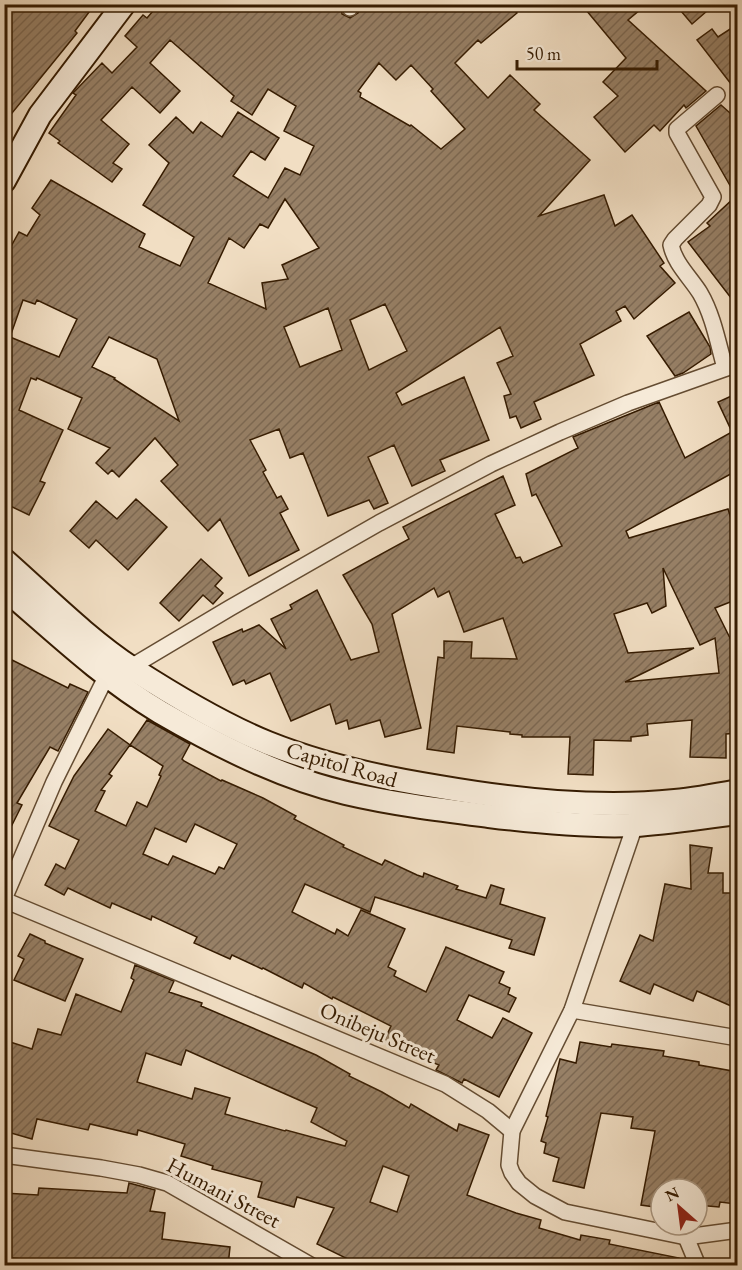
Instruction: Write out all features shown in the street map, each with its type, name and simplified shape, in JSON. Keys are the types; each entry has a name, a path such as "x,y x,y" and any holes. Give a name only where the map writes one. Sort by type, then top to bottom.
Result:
{"main road":[{"path":"4,181 40,115 124,4"},
{"name":"Capitol Road","path":"4,560 81,628 131,667 171,692 268,743 394,780 488,795 604,804 636,813 738,813"},
{"name":"Capitol Road","path":"4,588 107,675 158,711 216,742 283,772 346,793 474,814 540,822 595,825 675,801 738,791"}],"street":[{"path":"131,667 359,535 491,464 628,403 731,366 700,292 673,255 670,246 709,205 713,197 677,133 677,129 717,95"},
{"path":"4,900 54,782 107,675"},
{"path":"636,813 572,1010 512,1131 510,1165 519,1183 535,1196 565,1212 649,1229"},
{"name":"Onibeju Street","path":"4,900 445,1084 488,1111 512,1131"},
{"path":"572,1010 738,1038"},
{"name":"Humani Street","path":"4,1155 120,1171 167,1184 312,1266"},
{"path":"709,1234 738,1230"},
{"path":"686,1237 698,1266"}],"building":[{"path":"4,4 95,4 75,31 77,33 4,123"},
{"path":"159,4 341,4 342,14 350,18 358,13 362,4 510,4 517,13 481,43 478,40 455,63 488,98 510,75 540,104 534,110 590,160 539,216 604,195 615,226 632,215 664,263 660,266 675,283 634,319 625,306 616,311 621,321 580,344 594,375 534,402 541,419 521,428 516,416 510,418 504,396 511,394 497,363 513,356 500,327 396,393 402,405 464,377 489,440 440,460 445,471 412,486 394,445 368,457 388,503 374,509 369,500 328,516 303,453 290,458 279,429 250,440 266,470 263,472 277,498 281,496 288,509 280,513 299,550 249,576 220,519 208,531 161,481 178,465 155,438 119,477 112,470 108,474 96,463 110,448 68,429 82,398 37,378 36,380 31,378 19,410 63,430 40,481 45,483 29,515 4,503 4,259 19,232 27,236 40,215 32,208 51,180 145,234 139,247 180,266 194,237 143,205 169,163 149,145 176,117 193,133 201,122 222,137 238,112 279,138 265,160 251,151 233,176 268,198 285,168 300,175 314,146 284,131 296,106 268,89 252,115 231,101 234,96 170,40 150,63 180,91 160,113 132,87 101,120 129,144 113,163 122,169 112,182 58,143 60,141 49,133 76,95 73,93 102,63 112,73 137,47 125,36 143,15 147,18","holes":["379,63 396,80 411,65 465,129 441,149 411,125 360,97 361,93 358,91","285,199 319,248 282,265 288,279 262,283 266,309 208,283 229,238 244,248 260,224 268,228","23,300 35,304 37,300 77,319 59,357 10,337","385,304 407,351 369,370 350,320","328,308 342,350 300,367 284,327","109,337 157,359 179,421 115,378 92,367"]},
{"path":"581,4 647,4 628,20 706,91 686,108 684,105 660,131 654,125 625,152 594,117 618,96 603,82 626,58"},
{"path":"675,4 715,4 692,24"},
{"path":"738,24 738,93 697,40 712,29 718,37"},
{"path":"721,105 738,120 738,307 688,242 710,226 707,223 736,196 696,126"},
{"path":"689,312 710,347 711,354 675,376 647,336"},
{"path":"738,393 738,470 626,531 629,538 728,509 735,531 738,530 738,551 732,553 736,562 733,564 738,576 738,599 715,608 733,644 738,644 738,733 726,734 726,758 690,757 692,720 647,724 648,735 631,737 631,741 594,740 593,775 568,774 570,737 522,737 522,735 510,734 510,732 457,726 454,753 427,749 438,657 444,658 444,641 472,642 471,658 517,659 503,618 464,632 449,591 438,597 434,588 392,614 421,728 385,737 380,720 349,729 347,720 336,724 330,704 291,721 270,673 246,684 244,680 233,685 213,642 242,629 243,632 259,625 286,649 271,619 292,609 290,605 317,590 351,660 379,652 372,624 343,575 409,539 403,527 503,476 515,505 495,514 516,558 520,557 523,563 562,546 536,494 532,496 526,474 578,448 573,437 659,402 685,458 732,432 718,402","holes":["663,568 700,645 715,638 719,673 625,682 694,648 628,653 614,614 647,603 652,613 666,606"]},
{"path":"136,499 167,527 128,570 96,540 89,548 70,531 96,501 117,519"},
{"path":"201,559 222,578 215,586 223,593 213,604 203,595 179,621 160,603"},
{"path":"4,656 68,688 70,684 88,692 58,751 50,747 17,803 22,805 4,841"},
{"path":"147,720 190,744 182,759 184,761 221,781 263,798 296,816 294,819 344,845 343,847 382,865 385,860 417,875 423,877 424,873 458,886 456,889 486,898 491,885 504,889 500,904 545,918 534,955 509,948 512,940 375,897 370,912 305,884 292,912 335,934 337,929 348,936 361,910 405,929 388,967 396,971 394,976 426,992 446,947 504,972 499,983 510,988 508,994 516,998 509,1012 469,995 457,1020 492,1038 503,1018 532,1033 499,1097 464,1079 462,1083 436,1070 439,1065 384,1041 391,1026 333,997 332,999 304,983 302,988 232,955 230,959 194,943 197,937 152,916 151,920 112,903 110,908 68,888 64,895 45,885 56,864 65,869 79,840 49,826 74,776 108,729 130,745","holes":["130,745 163,766 147,807 137,802 126,826 95,811 105,791 101,790 112,776 109,774","195,824 237,844 224,869 219,867 215,874 173,856 168,865 143,854 155,828 186,842"]},
{"path":"690,845 712,848 708,873 723,873 723,893 738,893 738,1009 697,991 693,1001 654,984 650,994 620,981 640,935 653,941 665,884 691,889"},
{"path":"30,934 83,959 65,1001 14,980 24,959 18,956"},
{"path":"135,965 174,981 169,992 202,1003 201,1006 316,1055 350,1074 349,1076 409,1108 411,1104 457,1131 459,1124 489,1135 467,1195 541,1220 539,1228 580,1240 581,1235 610,1240 609,1244 679,1258 678,1266 350,1266 352,1261 317,1244 334,1208 297,1197 294,1207 258,1197 262,1182 212,1169 213,1166 181,1156 185,1144 138,1130 137,1135 90,1124 88,1130 37,1119 32,1139 4,1131 4,1119 9,1104 4,1103 4,1040 32,1049 38,1029 61,1035 76,994 121,1012 134,980 131,978","holes":["186,1050 317,1108 311,1122 347,1141 345,1146 225,1114 230,1098 195,1088 192,1099 137,1082 146,1053 181,1065","383,1166 409,1176 397,1212 370,1202"]},
{"path":"580,1042 664,1051 663,1056 738,1072 736,1204 720,1202 719,1207 709,1206 709,1177 649,1177 649,1206 641,1205 655,1131 631,1128 633,1117 601,1113 584,1188 553,1181 559,1158 544,1153 546,1143 541,1141 560,1059 576,1063"},
{"path":"129,1183 155,1190 150,1211 165,1213 162,1239 230,1247 228,1266 148,1266 125,1263 125,1266 85,1266 4,1257 4,1193 38,1195 39,1188 127,1193"}]}
